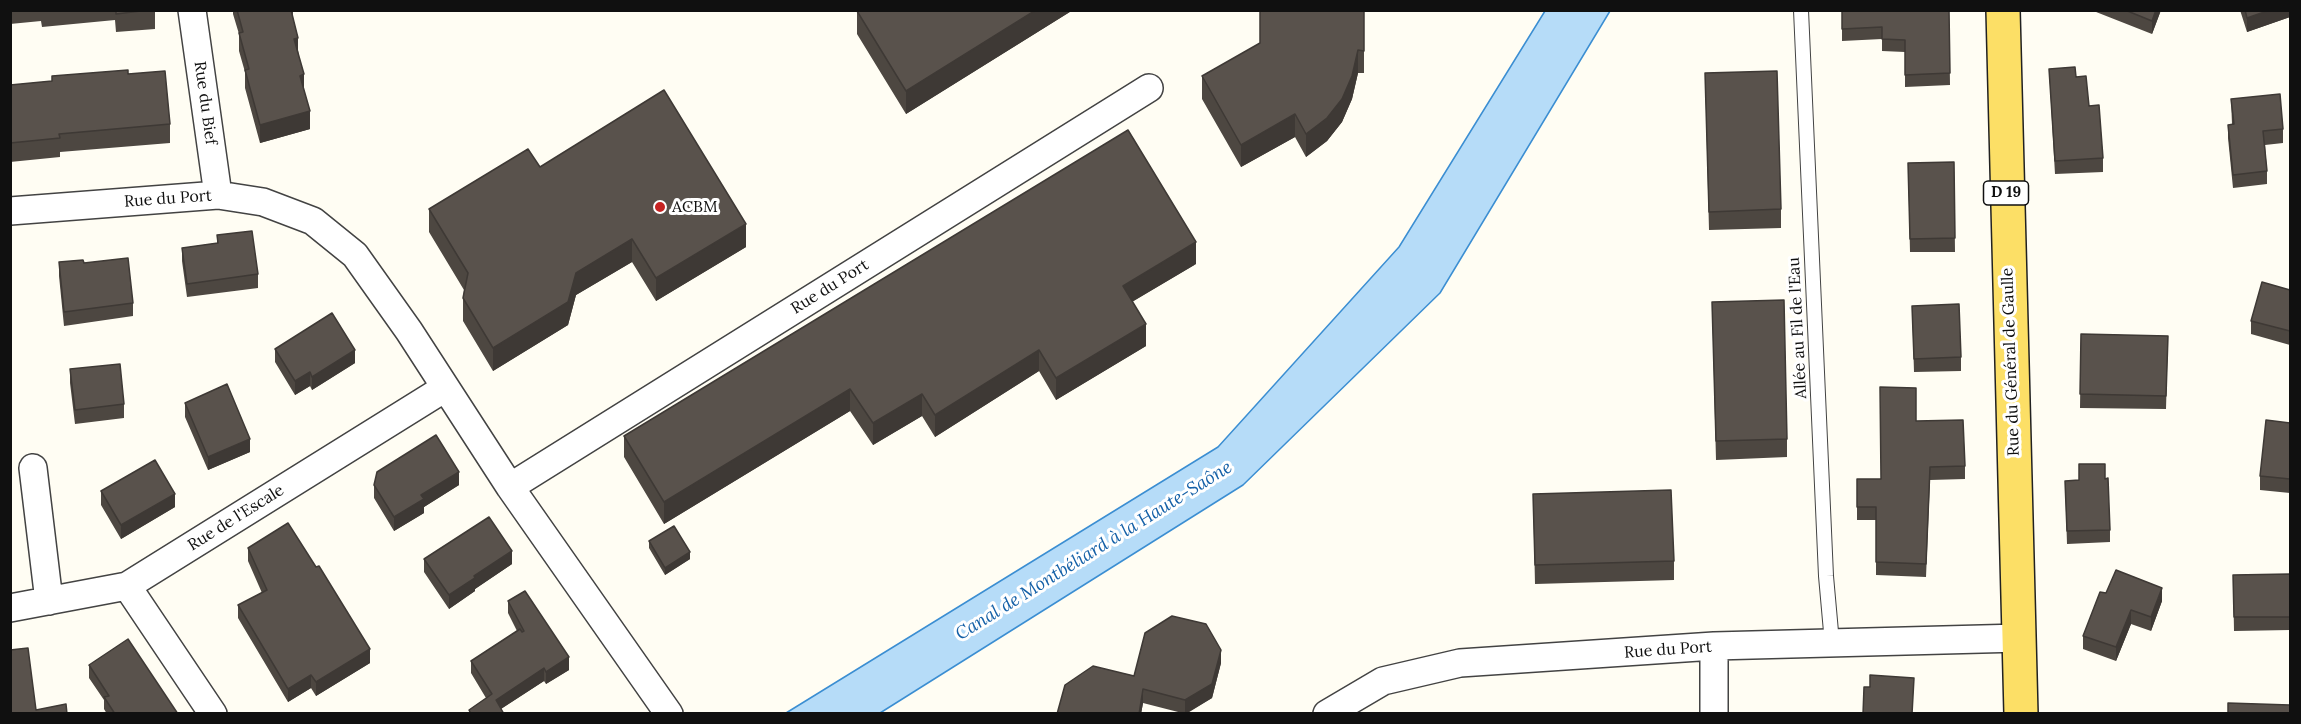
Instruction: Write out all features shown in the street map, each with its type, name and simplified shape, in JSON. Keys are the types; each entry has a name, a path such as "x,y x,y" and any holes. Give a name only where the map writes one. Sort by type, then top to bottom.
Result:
{"main road":[{"name":"Rue du Général de Gaulle","path":"2003,10 2021,714"}],"street":[{"name":"Rue du Bief","path":"192,10 218,195"},
{"name":"Rue du Port","path":"510,487 1149,88"},
{"name":"Rue du Port","path":"10,211 218,195 263,202 313,221 355,255 409,331 510,487 669,714"},
{"name":"Rue de l'Escale","path":"10,608 127,586 445,388"},
{"path":"33,468 50,601"},
{"path":"127,586 213,714"},
{"name":"Rue du Port","path":"1327,714 1383,681 1460,663 1714,646 2020,638"},
{"path":"1714,646 1714,714"}],"lane":[{"name":"Allée au Fil de l'Eau","path":"1801,10 1825,564 1832,643"}],"water":[{"name":"Canal de Montbéliard à la Haute-Saône","path":"1545,11 1610,11 1440,293 1243,485 880,713 786,713 1218,447 1399,247"}],"building":[{"path":"116,10 149,10 116,14"},
{"path":"237,10 291,10 298,38 294,39 304,74 300,76 310,111 260,125 245,70 249,69 239,33 243,32"},
{"path":"858,10 1036,10 906,91"},
{"path":"1260,10 1364,10 1364,51 1358,50 1352,76 1342,99 1327,118 1306,134 1295,114 1241,145 1202,76 1260,43"},
{"path":"1842,10 1949,10 1950,73 1905,75 1905,40 1882,39 1882,27 1842,29"},
{"path":"2125,10 2156,10 2152,21"},
{"path":"2245,10 2270,10 2247,18"},
{"path":"2075,67 2076,77 2086,76 2089,106 2099,105 2103,158 2055,161 2049,69"},
{"path":"128,70 128,74 165,71 170,124 59,134 60,138 10,143 10,85 52,81 52,76"},
{"path":"1777,71 1781,209 1709,212 1705,73"},
{"path":"664,90 746,224 656,278 632,239 576,273 568,302 493,348 463,298 468,273 429,209 528,149 540,167"},
{"path":"2280,94 2283,129 2263,131 2267,171 2233,175 2228,125 2234,124 2231,99"},
{"path":"1128,130 1196,242 1123,286 1146,324 1056,378 1039,350 935,415 922,394 873,423 850,389 664,502 624,436"},
{"path":"1954,162 1955,238 1910,239 1908,163"},
{"path":"252,231 258,274 187,284 182,248 218,243 217,235"},
{"path":"128,258 133,303 64,312 59,262 83,260 84,263"},
{"path":"2262,282 2290,290 2290,331 2251,321"},
{"path":"1784,300 1787,439 1716,441 1712,302"},
{"path":"1959,304 1961,357 1914,359 1912,306"},
{"path":"332,313 355,350 312,377 310,372 295,381 275,349"},
{"path":"2081,334 2168,336 2166,396 2080,394"},
{"path":"120,364 124,404 75,410 70,369"},
{"path":"227,384 250,439 208,457 185,403"},
{"path":"1880,387 1916,388 1916,421 1963,420 1965,466 1930,467 1926,564 1876,562 1876,507 1857,507 1857,479 1881,479"},
{"path":"2266,420 2290,423 2290,479 2260,476"},
{"path":"436,435 459,472 421,495 424,499 394,517 374,485 377,472"},
{"path":"155,460 175,494 121,525 101,491"},
{"path":"2079,464 2105,464 2105,479 2108,478 2110,530 2067,531 2065,481 2079,480"},
{"path":"1671,490 1674,561 1535,565 1533,494"},
{"path":"489,517 512,551 449,595 424,559"},
{"path":"288,523 316,567 319,566 370,649 316,682 311,675 288,689 238,605 267,590 248,548"},
{"path":"674,526 690,552 665,568 649,541"},
{"path":"2116,570 2162,588 2151,617 2131,610 2116,647 2083,636 2100,592 2106,593"},
{"path":"2290,574 2290,617 2234,617 2233,575"},
{"path":"525,591 569,657 546,672 544,668 496,700 504,714 471,714 469,710 492,694 471,661 520,629 524,631 508,601"},
{"path":"1172,616 1206,624 1221,650 1212,684 1185,700 1143,689 1139,714 1057,714 1065,685 1093,666 1134,676 1145,633"},
{"path":"128,639 178,714 115,714 104,697 109,696 89,665"},
{"path":"28,648 36,710 66,704 67,714 10,714 10,650"},
{"path":"1870,675 1914,678 1912,714 1863,714 1864,687 1870,687"},
{"path":"2228,703 2290,705 2290,714 2228,714"}],"place":[{"name":"ACBM","path":"660,207"}]}
